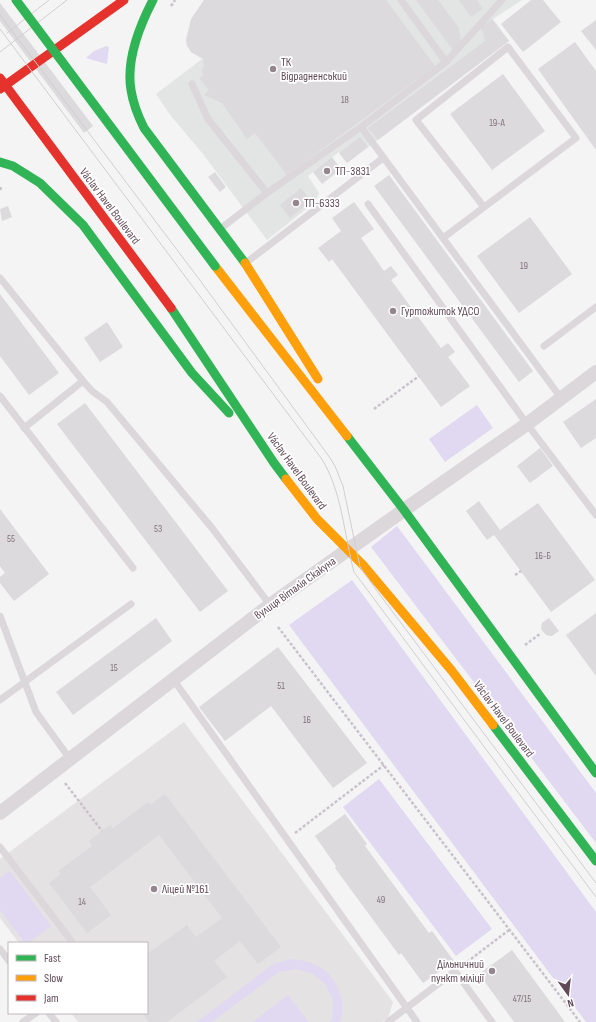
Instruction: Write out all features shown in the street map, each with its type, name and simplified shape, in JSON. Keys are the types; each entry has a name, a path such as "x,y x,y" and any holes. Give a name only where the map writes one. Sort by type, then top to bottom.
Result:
{"main road":[{"path":"16,0 215,266 404,510 596,773"},
{"path":"0,89 124,0"},
{"path":"153,0 139,32 132,57 130,84 135,108 144,128 245,263 323,387"},
{"name":"Václav Havel Boulevard","path":"0,78 171,308 274,463 318,519 363,565 452,671 596,861"},
{"path":"0,162 13,166 40,183 83,224 192,373 274,463"},
{"path":"331,400 342,419 354,446"}],"street":[{"name":"вулиця Віталія Скакуна","path":"0,813 270,605 527,424 596,372"}],"lane":[{"path":"401,0 446,62"},
{"path":"220,230 267,193 361,127 446,62 502,0"},
{"path":"443,238 576,138 508,47 416,120 484,207"},
{"path":"192,84 208,119 267,193"},
{"path":"361,127 561,398"},
{"path":"245,263 383,158"},
{"path":"368,204 527,424 596,515"},
{"path":"0,278 83,381 92,391 107,402 212,528 270,605"},
{"path":"544,346 596,307"},
{"path":"24,428 83,381"},
{"path":"0,396 133,568"},
{"path":"0,700 131,604"},
{"path":"0,616 36,712 70,759"},
{"path":"173,679 417,1022"},
{"path":"0,847 72,942"},
{"path":"0,949 8,960"},
{"path":"388,1022 455,971 492,1022"},
{"path":"23,1022 35,1014"},
{"path":"50,1014 56,1022"}],"path":[{"path":"168,12 175,0"},
{"path":"0,190 2,186"},
{"path":"374,409 419,376"},
{"path":"515,575 521,571"},
{"path":"278,627 580,1022"},
{"path":"287,840 384,765"},
{"path":"65,783 102,831"},
{"path":"455,971 510,930"}],"shaded area":[{"path":"204,0 522,0 493,19 509,41 347,163 339,152 308,176 319,193 315,202 267,240 203,154 171,116 156,94 202,59 191,52 186,40 190,26"},
{"path":"106,46 109,47 107,64 86,58 94,51"},
{"path":"477,405 493,428 445,462 429,439"},
{"path":"397,526 596,793 596,843 371,547"},
{"path":"352,580 596,912 596,1022 586,1022 289,625"},
{"name":"Ліцей №161","path":"184,722 393,1002 388,1018 382,1022 78,1022 72,1014 148,1014 148,942 18,942 0,918 0,859"},
{"path":"379,779 492,929 456,956 343,807"},
{"path":"10,871 51,926 29,942 24,942 0,910 0,878"},
{"path":"292,959 317,965 326,971 331,977 336,984 342,999 343,1007 340,1022 330,1022 332,1019 333,1001 326,985 313,974 296,969 279,972 212,1022 197,1022 273,964"},
{"path":"288,995 309,1022 253,1022"}],"building":[{"path":"204,0 386,0 435,66 287,175 255,133 247,139 222,103 204,95 209,90 199,78 203,76 203,58 191,52 187,46 186,40 191,19"},
{"path":"416,0 438,0 459,28 461,43 453,50"},
{"path":"459,0 477,0 483,9 471,17"},
{"path":"531,0 543,0 561,22 523,52 501,24"},
{"path":"0,3 93,126 84,133 0,21"},
{"path":"492,19 509,41 378,140 368,128 485,41 481,27"},
{"path":"596,20 596,50 581,31"},
{"path":"575,42 596,71 596,150 538,69"},
{"path":"503,74 545,131 492,170 450,114"},
{"path":"360,137 368,147 347,163 339,153"},
{"name":"ТП-3831","path":"332,157 341,169 322,184 313,172"},
{"path":"215,172 226,187 220,192 208,177"},
{"path":"389,175 533,371 519,382 374,186"},
{"name":"ТП-6333","path":"301,188 311,201 290,218 280,205"},
{"name":"Гуртожиток УДСО","path":"354,202 374,229 361,238 384,271 391,266 398,275 391,280 441,348 448,343 455,352 448,357 470,386 441,407 332,259 329,262 318,248 341,231 332,218"},
{"path":"8,206 12,217 2,221 0,209"},
{"path":"530,217 572,274 519,313 477,256"},
{"path":"0,294 59,373 29,395 0,356"},
{"path":"107,322 123,347 100,362 84,338"},
{"path":"596,399 596,438 581,448 563,422"},
{"path":"85,403 228,591 200,612 57,424"},
{"path":"540,448 553,466 530,483 517,466"},
{"path":"479,501 500,530 538,503 595,580 551,612 494,535 487,540 466,511"},
{"path":"0,509 49,574 14,601 0,583 0,577 5,573 0,566"},
{"path":"596,613 596,676 566,635"},
{"path":"156,618 172,641 73,715 56,692"},
{"path":"549,618 559,631 552,636 546,635 541,629 542,623"},
{"path":"278,647 367,763 333,788 271,706 225,741 199,707"},
{"path":"165,794 281,947 258,964 240,941 214,961 227,977 167,1022 149,1022 143,1014 148,1014 148,953 187,925 196,937 222,918 159,835 90,887 111,915 87,933 49,883 61,874 58,871 92,846 89,841 110,825 113,828 148,802 150,805"},
{"path":"345,814 367,844 365,846 429,933 432,931 454,961 423,983 401,953 399,955 335,868 336,866 315,836"},
{"path":"512,950 565,1022 514,1022 479,974"}],"tram line":[{"path":"7,33 49,0"},
{"path":"0,52 67,0"},
{"path":"0,15 199,279 328,455 335,466 343,486 360,567 596,883"},
{"path":"0,29 321,458 334,484 342,513 354,572 596,897"}],"traffic: fast":[{"path":"16,0 215,266"},
{"path":"153,0 139,32 130,67 131,90 136,109 144,128 245,263"},
{"path":"0,162 13,166 40,183 83,225 192,373 229,413"},
{"path":"171,308 286,479"},
{"path":"347,436 404,510 596,773"},
{"path":"493,725 596,861"}],"traffic: slow":[{"path":"245,263 318,379"},
{"path":"215,266 347,436"},
{"path":"286,479 317,519 363,565 452,671 493,725"}],"traffic: jam":[{"path":"0,89 124,0"},
{"path":"0,78 171,308"}],"place":[{"name":"ТК Відрадненський","path":"273,69"},
{"name":"ТП-3831","path":"327,171"},
{"name":"ТП-6333","path":"296,203"},
{"name":"Гуртожиток УДСО","path":"393,311"},
{"name":"Ліцей №161","path":"154,889"},
{"name":"Дільничний пункт міліції","path":"492,971"}]}
